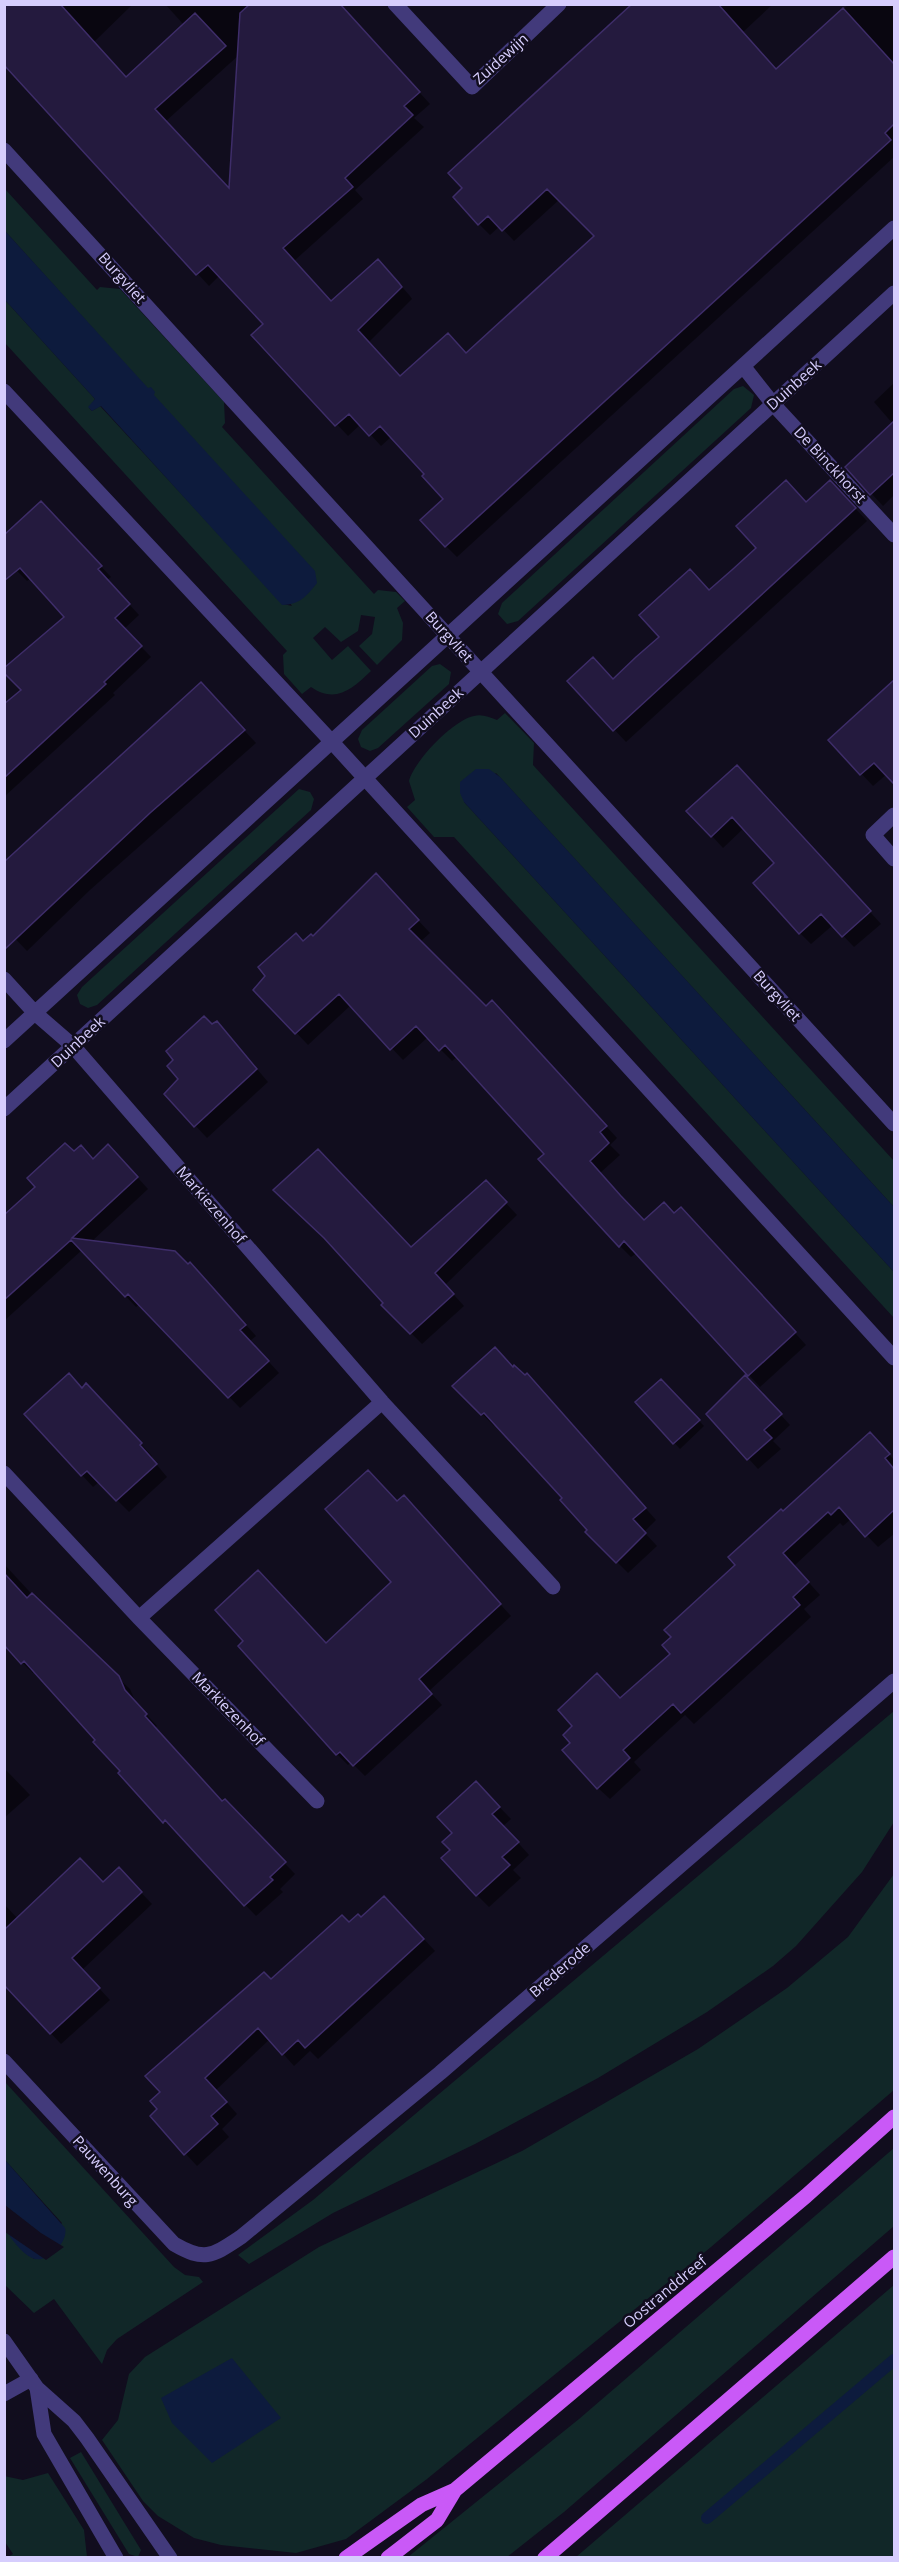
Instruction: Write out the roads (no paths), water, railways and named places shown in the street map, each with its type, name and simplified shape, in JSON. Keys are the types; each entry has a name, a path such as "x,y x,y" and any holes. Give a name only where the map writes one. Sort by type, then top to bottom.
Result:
{"main road":[{"name":"Oostranddreef","path":"346,2558 421,2505 455,2490 797,2203 894,2117"},
{"path":"545,2558 894,2257"},
{"name":"Oostranddreef","path":"388,2558 437,2520 455,2490"}],"street":[{"name":"Zuidewijn","path":"395,4 472,87 559,4"},
{"name":"Burgvliet","path":"4,150 894,1124"},
{"path":"4,1041 894,228"},
{"name":"Duinbeek","path":"4,1109 894,293"},
{"name":"De Binckhorst","path":"743,366 773,404 894,535"},
{"path":"4,391 332,742 894,1358"},
{"path":"894,815 873,835 894,859"},
{"name":"Markiezenhof","path":"4,979 35,1013 74,1046 382,1402 553,1587"},
{"path":"139,1618 382,1402"},
{"name":"Markiezenhof","path":"4,1473 139,1618 317,1801"},
{"name":"Brederode","path":"219,2252 241,2237 441,2073 894,1681"},
{"name":"Pauwenburg","path":"4,2061 174,2244 195,2256 219,2252"},
{"path":"4,2341 34,2383 74,2421 170,2558"},
{"path":"4,2394 34,2383"},
{"path":"34,2383 44,2434 116,2558"}],"water":[{"path":"5,231 148,388 151,387 155,392 154,395 315,571 317,583 298,602 282,605 101,406 92,411 88,407 95,399 5,300"},
{"path":"476,769 489,769 500,777 894,1207 894,1272 464,802 460,793 460,782"},
{"path":"5,2160 65,2228 64,2240 55,2251 44,2258 28,2256 5,2230"},
{"path":"232,2358 281,2418 212,2463 172,2423 161,2398"}],"waterway":[{"path":"707,2518 894,2360"}]}
